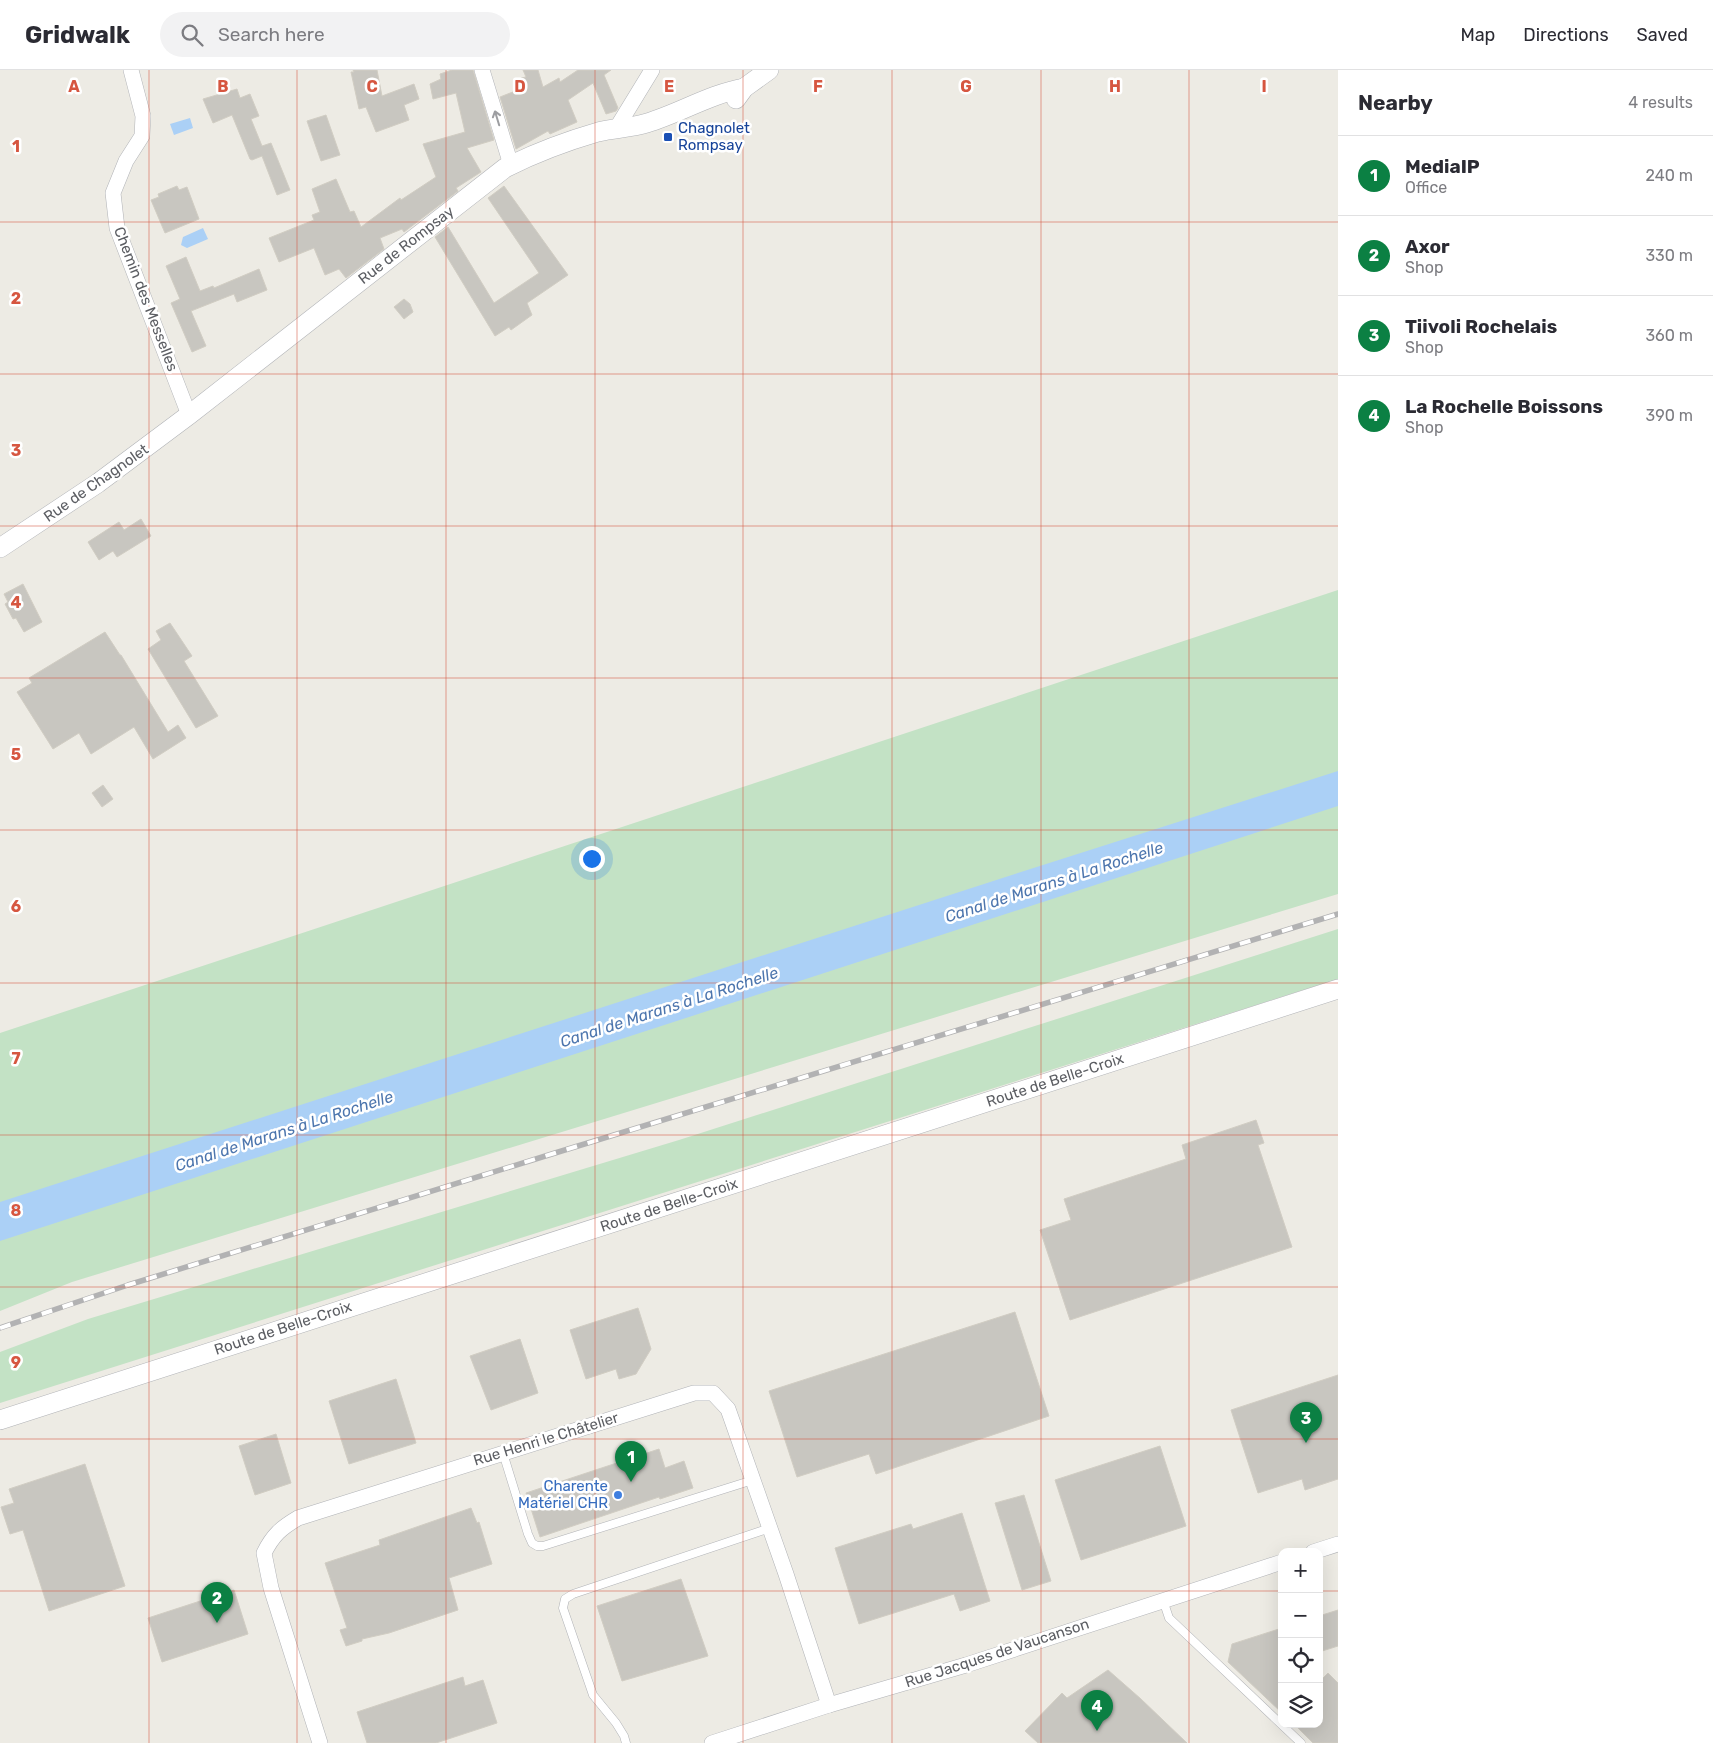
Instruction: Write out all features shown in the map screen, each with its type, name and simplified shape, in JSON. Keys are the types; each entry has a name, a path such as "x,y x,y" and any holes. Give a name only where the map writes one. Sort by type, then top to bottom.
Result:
{"street":[{"name":"Chemin des Messelles","path":"131,70 143,116 142,136 126,161 113,192 117,228 190,415"},
{"path":"482,70 511,165"},
{"path":"616,129 652,70"},
{"name":"Rue de Rompsay","path":"190,415 492,176 511,165 600,132 647,123 678,124 733,103 744,88 769,70"},
{"name":"Rue de Chagnolet","path":"0,548 98,483 190,415"},
{"name":"Route de Belle-Croix","path":"0,1420 1338,989"},
{"name":"Rue Henri le Châtelier","path":"320,1743 271,1588 264,1552 281,1528 298,1518 694,1393 713,1393 728,1409 829,1705"},
{"path":"1323,1549 1338,1544"},
{"name":"Rue Jacques de Vaucanson","path":"712,1743 829,1705 966,1665 1278,1563"}],"lane":[{"path":"503,1453 528,1534 532,1543 537,1546 552,1543 753,1480"},
{"path":"626,1743 616,1723 593,1695 563,1608 565,1599 573,1594 770,1528"},
{"path":"1163,1600 1169,1618 1301,1743"}],"green space":[{"path":"1338,590 1338,894 72,1282 0,1311 0,1033"},
{"path":"1338,929 1338,979 0,1403 0,1352 88,1319 679,1140"}],"water":[{"path":"190,118 193,128 174,135 170,124"},
{"path":"203,228 208,239 187,248 181,245 183,237"},
{"name":"Canal de Marans à La Rochelle","path":"1338,771 1338,806 0,1241 0,1202"}],"building":[{"path":"353,70 377,70 382,96 414,84 419,99 404,105 409,120 376,132 366,107 359,109 351,72 354,72"},
{"path":"452,70 473,70 494,140 467,148 481,172 456,188 458,191 404,232 402,229 380,238 384,249 346,278 339,269 325,275 314,248 279,262 269,238 314,220 312,215 320,212 312,189 336,179 350,212 354,211 361,227 400,198 401,200 436,177 423,144 465,132 456,93 433,99 430,84 441,79 440,74"},
{"path":"523,70 538,70 543,87 559,78 560,82 578,70 611,70 604,75 618,108 616,111 606,114 593,83 568,100 577,122 550,134 548,131 516,149 500,97 523,88 521,78 526,77"},
{"path":"237,89 240,98 250,94 259,116 251,119 262,146 271,143 290,190 277,195 262,156 250,159 232,115 213,123 203,99"},
{"path":"326,115 340,155 321,161 307,121"},
{"path":"177,186 179,190 187,187 199,219 165,233 151,200 159,197 158,194"},
{"path":"504,186 568,275 527,303 532,315 511,330 509,327 495,336 435,237 448,227 494,303 539,273 488,198"},
{"path":"186,257 200,291 213,286 214,288 259,269 267,290 237,302 234,294 191,311 206,346 192,352 171,303 180,299 166,266"},
{"path":"404,299 410,304 413,312 404,319 394,307"},
{"path":"141,519 151,536 117,557 113,551 99,560 88,542 119,522 124,530"},
{"path":"23,584 42,622 24,632 16,618 13,619 5,604 8,602 4,594"},
{"path":"170,623 192,656 184,661 218,716 196,728 148,649 161,640 156,631"},
{"path":"105,632 168,732 178,725 186,738 153,759 134,727 91,754 79,733 53,749 17,692 32,683 29,678"},
{"path":"103,785 113,799 102,807 92,793"},
{"path":"1256,1120 1264,1143 1258,1145 1292,1247 1070,1320 1040,1230 1071,1220 1064,1199 1186,1159 1182,1145"},
{"path":"638,1308 651,1349 636,1374 619,1379 616,1369 586,1379 570,1330"},
{"path":"1015,1312 1049,1416 876,1474 869,1454 797,1477 769,1391"},
{"path":"520,1339 538,1393 491,1410 470,1356"},
{"path":"1338,1375 1338,1479 1305,1490 1302,1479 1258,1493 1231,1410"},
{"path":"396,1379 416,1443 349,1464 329,1401"},
{"path":"276,1434 291,1483 255,1495 239,1446"},
{"path":"1160,1446 1186,1526 1081,1560 1055,1480"},
{"path":"659,1449 665,1468 684,1461 693,1488 660,1499 659,1497 540,1537 526,1493"},
{"path":"85,1464 125,1586 49,1611 23,1530 10,1534 1,1507 14,1503 9,1489"},
{"path":"1024,1495 1051,1581 1022,1590 995,1503"},
{"path":"471,1508 477,1523 479,1522 492,1564 449,1578 458,1610 389,1633 362,1639 362,1641 346,1646 340,1630 347,1628 325,1563 380,1545 379,1540"},
{"path":"962,1513 990,1601 960,1611 954,1594 859,1624 835,1548 911,1524 913,1529"},
{"path":"681,1579 708,1656 622,1681 597,1606"},
{"path":"234,1590 248,1634 162,1662 148,1618"},
{"path":"1338,1610 1338,1646 1323,1651 1323,1638 1323,1615"},
{"path":"1278,1629 1278,1709 1228,1662 1232,1644"},
{"path":"1108,1670 1187,1743 1038,1743 1025,1731 1062,1693 1067,1698"},
{"path":"1328,1673 1338,1683 1338,1743 1313,1743 1298,1728 1323,1728 1323,1678"},
{"path":"463,1677 465,1686 483,1680 497,1723 436,1743 367,1743 357,1712"}],"railway":[{"path":"0,1328 128,1285 1338,914"}],"place":[{"name":"Chagnolet Rompsay","path":"668,137"},
{"name":"Tiivoli Rochelais","path":"1306,1443"},
{"name":"MediaIP","path":"631,1482"},
{"name":"Charente Matériel CHR","path":"618,1495"},
{"name":"Axor","path":"217,1623"},
{"name":"La Rochelle Boissons","path":"1097,1731"}]}
